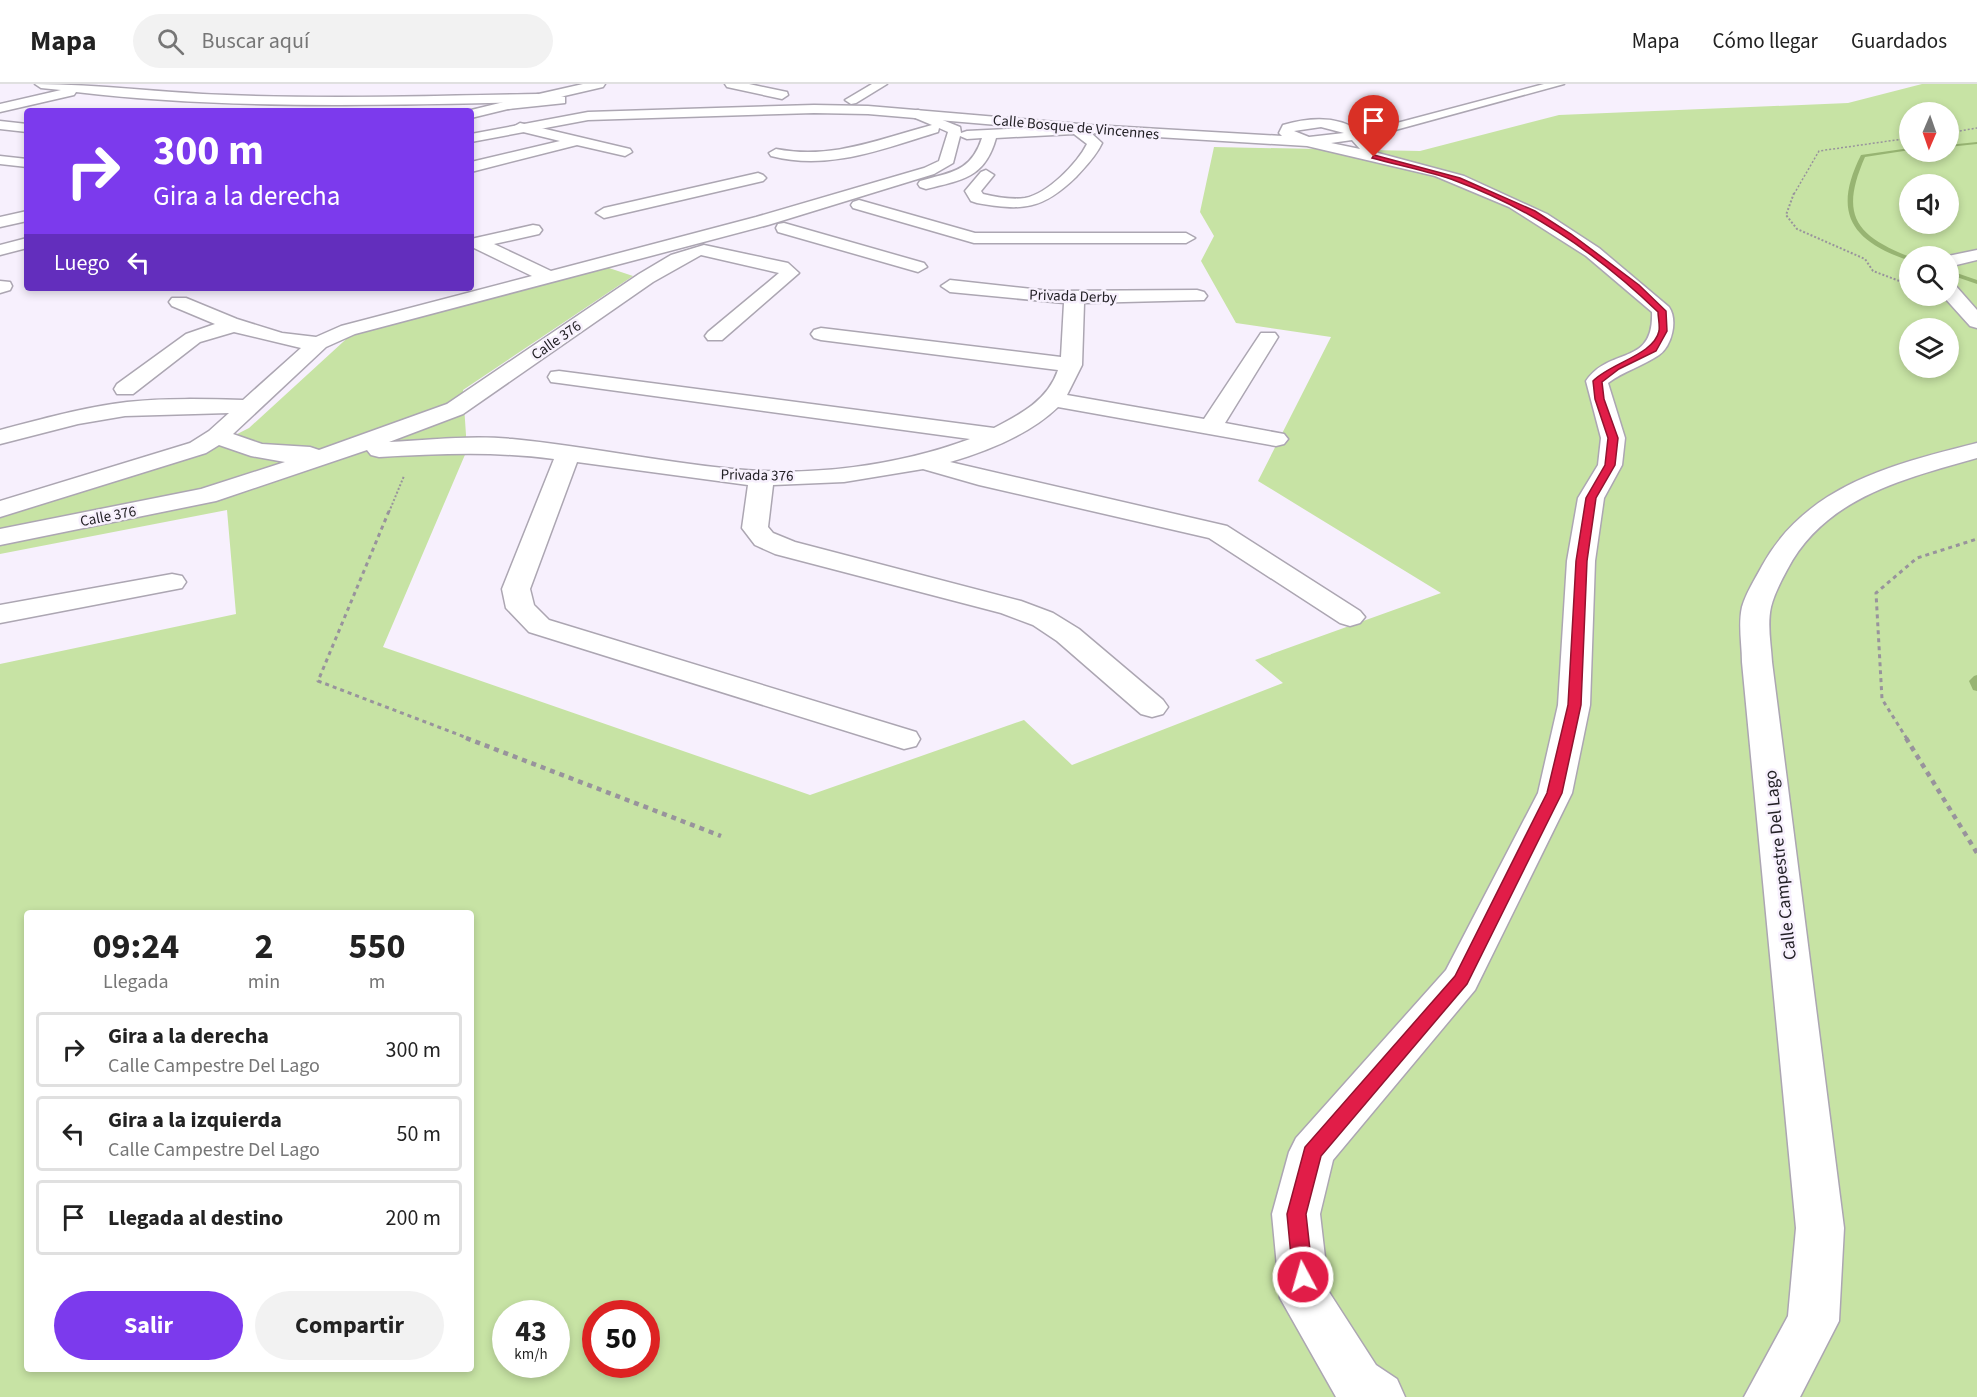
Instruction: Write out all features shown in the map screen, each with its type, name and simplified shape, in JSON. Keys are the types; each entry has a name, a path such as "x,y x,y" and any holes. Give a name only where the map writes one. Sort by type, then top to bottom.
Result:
{"street":[{"path":"41,84 81,90 238,100 359,101 538,98"},
{"path":"474,113 598,84"},
{"path":"851,100 881,84"},
{"path":"1392,114 1503,84"},
{"name":"Calle Bosque de Vincennes","path":"474,137 588,116 652,112 814,109 918,114 1084,129 1365,146 1558,84"},
{"name":"Calle Bosque de Vincennes","path":"728,88 1139,124 1254,127 1362,119"},
{"path":"0,108 81,90"},
{"path":"508,105 608,95"},
{"path":"918,114 954,129 955,135 1084,129 1095,143 1047,197 1035,202 1005,203 977,198 973,191 986,175"},
{"path":"1365,146 1351,131 1337,126 1298,124 1288,128 1286,132 1307,142 1365,146 1458,179 1532,213 1568,235 1636,286 1662,311 1663,331 1653,350 1616,367 1597,381 1600,399 1613,438 1610,465 1591,498 1581,561 1574,705 1555,793 1461,980 1312,1152 1296,1214 1305,1298 1357,1383 1378,1397"},
{"path":"0,125 24,128"},
{"path":"520,127 625,152"},
{"path":"776,153 797,159 829,158 933,129"},
{"name":"Calle 376","path":"0,537 207,496 343,452 455,409 645,278 677,259 859,205 911,183 946,163 955,135"},
{"name":"Calle 376","path":"0,509 146,466 198,448 217,436 319,343 348,330 547,276 976,168 984,157 990,135"},
{"path":"474,166 576,141"},
{"path":"829,158 911,183"},
{"path":"0,160 24,163"},
{"path":"604,213 758,178"},
{"path":"733,183 776,200"},
{"path":"859,205 974,238 1007,240 1186,238"},
{"path":"586,206 676,244"},
{"path":"0,222 24,217"},
{"path":"784,228 918,267"},
{"path":"474,244 533,230"},
{"path":"0,250 24,244"},
{"path":"474,244 547,276"},
{"path":"704,250 782,267 790,273 715,336"},
{"path":"1959,259 1977,255"},
{"path":"590,266 633,271 645,278"},
{"name":"Privada Derby","path":"950,286 1074,298 1197,296"},
{"path":"1959,296 1977,307"},
{"name":"Privada 376","path":"511,446 735,477 761,478 830,475 922,461 972,447 999,436 1038,413 1053,399 1071,365 1075,336 1074,298"},
{"path":"1959,301 1977,322"},
{"path":"179,302 259,335 292,343 319,343"},
{"path":"125,389 193,338 234,325"},
{"path":"821,334 1071,365"},
{"path":"1210,428 1268,337"},
{"path":"559,377 999,436"},
{"path":"1053,399 1276,439"},
{"path":"0,437 63,420 125,409 188,406 249,407"},
{"path":"455,409 487,437 511,446"},
{"path":"217,436 243,448 265,453 298,455 416,447 511,446"},
{"name":"Calle Campestre Del Lago","path":"1771,1397 1813,1321 1820,1228 1757,662 1756,612 1773,568 1796,531 1845,494 1885,476 1977,450"},
{"path":"568,454 516,589 520,608 539,626 904,739"},
{"path":"922,461 979,478 1218,532 1350,617"},
{"path":"146,466 167,472 181,483 180,493 164,506"},
{"path":"761,478 754,528 764,539 785,548 1011,607 1043,619 1068,635 1152,707"},
{"path":"0,614 172,582"}],"path":[{"path":"1959,131 1977,128"},
{"path":"1899,140 1819,151 1797,186 1786,215 1797,229 1865,260 1873,271 1899,281"},
{"path":"416,447 318,681 721,836"},
{"path":"1977,539 1917,558 1876,593 1882,699 1977,853"}],"green space":[{"path":"1922,84 1977,84 1977,1397 0,1397 0,664 236,614 227,510 0,554 0,509 194,456 249,428 355,331 606,267 633,276 463,390 467,450 383,647 810,795 1024,720 1072,765 1283,683 1255,660 1441,593 1258,481 1331,337 1236,323 1201,261 1214,236 1200,212 1214,147 1420,151 1559,115 1848,103"}],"waterway":[{"path":"1959,145 1977,143"},
{"path":"1899,151 1863,156 1854,176 1850,193 1850,208 1854,221 1862,233 1875,243 1899,255"},
{"path":"1959,276 1977,282"},
{"path":"1977,678 1974,681 1977,688"}],"route":[{"path":"1303,1277 1296,1214 1312,1152 1461,980 1555,793 1574,705 1581,561 1591,498 1610,465 1613,438 1600,399 1597,381 1616,367 1653,350 1663,331 1662,311 1636,286 1568,235 1532,213 1458,179 1374,157"}]}
